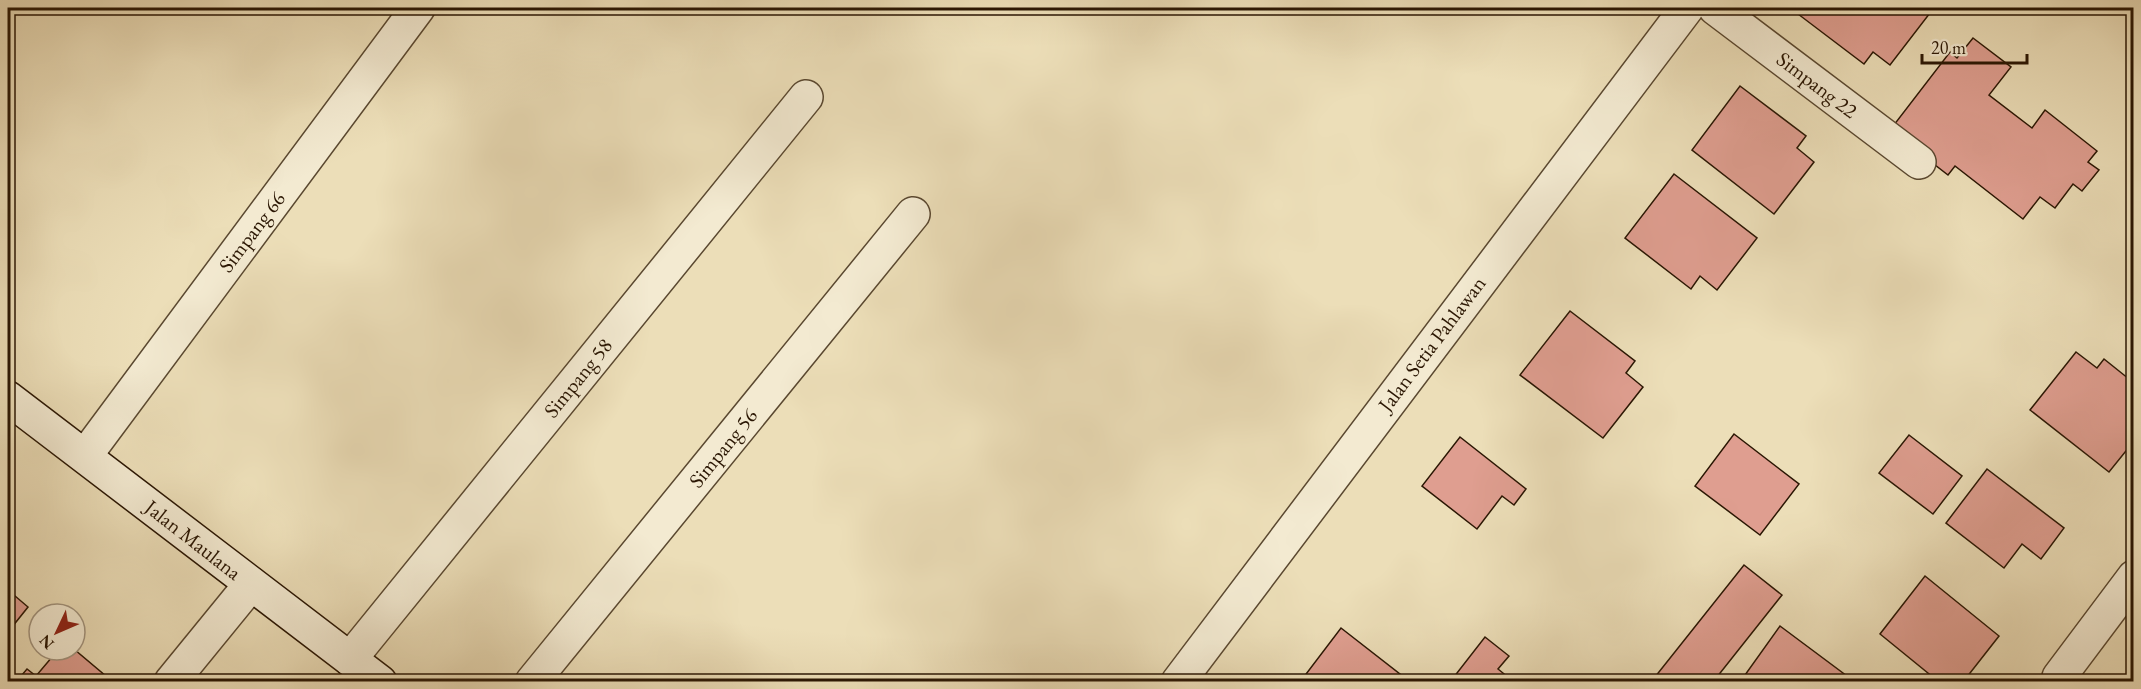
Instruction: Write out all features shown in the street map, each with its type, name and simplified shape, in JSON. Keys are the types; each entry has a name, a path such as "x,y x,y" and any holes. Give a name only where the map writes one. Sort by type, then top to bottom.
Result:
{"street":[{"name":"Simpang 66","path":"85,456 418,8"},
{"name":"Jalan Setia Pahlawan","path":"1178,681 1687,8"},
{"name":"Simpang 22","path":"1715,8 1919,162"},
{"name":"Simpang 58","path":"350,659 806,97"},
{"name":"Simpang 56","path":"532,681 913,214"},
{"name":"Jalan Maulana","path":"11,407 85,456 380,681"},
{"path":"2060,677 2133,577"},
{"path":"171,681 251,584"}],"building":[{"path":"1803,8 1922,8 1930,13 1890,65 1873,52 1864,64 1798,14"},
{"path":"1973,38 2011,67 1989,95 2032,128 2045,110 2097,151 2088,162 2099,170 2082,191 2073,184 2055,208 2040,197 2023,219 1955,166 1948,175 1890,130 1950,52 1957,58"},
{"path":"1740,86 1806,136 1797,148 1814,162 1774,214 1692,150"},
{"path":"1674,174 1757,238 1717,290 1700,276 1691,289 1625,238"},
{"path":"1570,311 1635,361 1626,373 1643,387 1603,438 1520,375"},
{"path":"2076,352 2097,368 2104,359 2134,383 2134,388 2130,393 2134,396 2134,441 2109,472 2030,410"},
{"path":"1734,434 1799,484 1760,535 1695,486"},
{"path":"1909,435 1962,476 1933,514 1879,473"},
{"path":"1460,437 1526,489 1514,505 1502,496 1477,529 1422,486"},
{"path":"1987,469 2064,528 2041,559 2022,544 2004,568 1946,523"},
{"path":"1744,565 1782,595 1713,682 1651,682"},
{"path":"1925,576 1999,636 1963,682 1939,682 1880,634"},
{"path":"8,590 27,608 8,632"},
{"path":"1780,626 1855,682 1740,682"},
{"path":"1341,628 1405,678 1402,682 1300,682"},
{"path":"1485,637 1509,656 1498,669 1514,682 1450,682"},
{"path":"87,660 113,682 16,682 27,669 36,676 48,662 87,662"}]}
